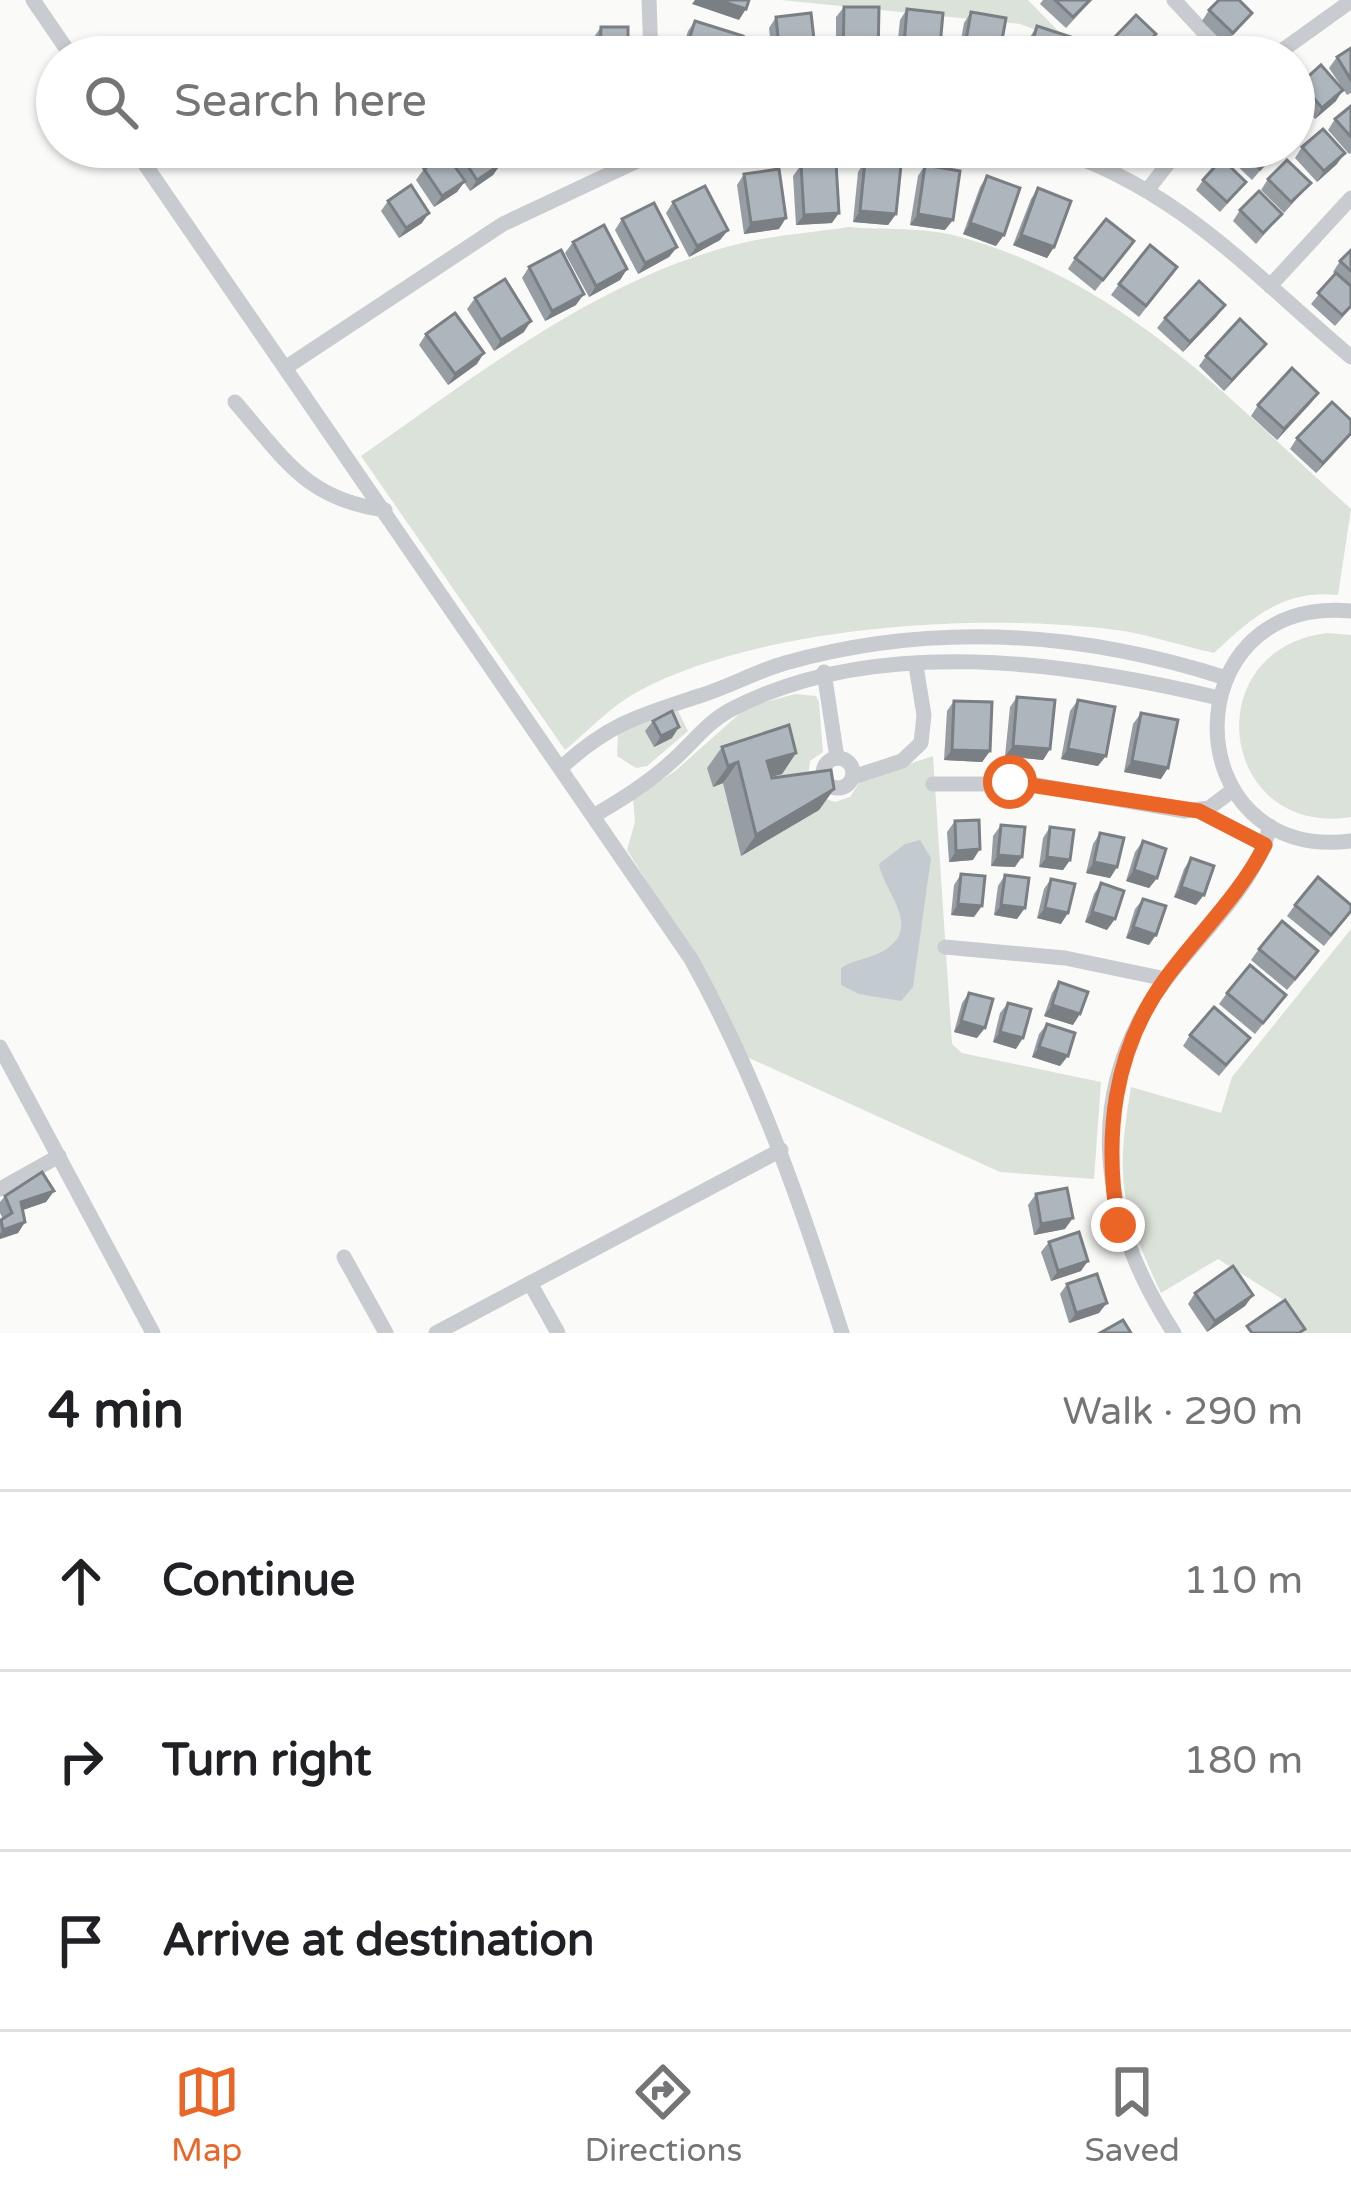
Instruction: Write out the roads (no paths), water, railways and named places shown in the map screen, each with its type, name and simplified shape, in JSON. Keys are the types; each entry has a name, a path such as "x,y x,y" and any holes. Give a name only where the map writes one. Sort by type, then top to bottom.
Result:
{"street":[{"path":"33,0 58,36"},
{"path":"649,0 650,36"},
{"path":"1174,0 1207,36"},
{"path":"1302,36 1351,1"},
{"path":"148,168 563,766 703,980 737,1042 781,1150 842,1333"},
{"path":"287,366 503,224 622,168"},
{"path":"1101,168 1150,188 1351,357"},
{"path":"1150,188 1165,168"},
{"path":"1270,286 1351,198"},
{"path":"235,402 313,487 334,500 385,510"},
{"path":"1351,611 1309,612 1276,624 1248,645 1226,677 1219,698 1216,745 1233,790 1270,826 1302,839 1351,841"},
{"path":"563,766 611,727 639,712 821,653 889,640 1026,635 1116,647 1226,677"},
{"path":"821,653 837,758"},
{"path":"595,815 670,764 712,721 771,690 825,677 916,666 1047,665 1116,673 1219,698"},
{"path":"853,777 848,760 826,763 825,780 842,788 853,777 902,761 921,743 925,716 916,666"},
{"path":"699,696 712,721"},
{"path":"933,784 1030,784 1199,811 1265,845"},
{"path":"1199,811 1233,790"},
{"path":"1174,1333 1130,1259 1118,1225 1109,1151 1127,1051 1166,979 1242,885 1265,845 1270,826"},
{"path":"945,947 1066,958 1166,979"},
{"path":"0,1046 153,1333"},
{"path":"436,1333 781,1150"},
{"path":"0,1189 59,1156"},
{"path":"344,1257 386,1333"},
{"path":"530,1283 558,1333"}]}
